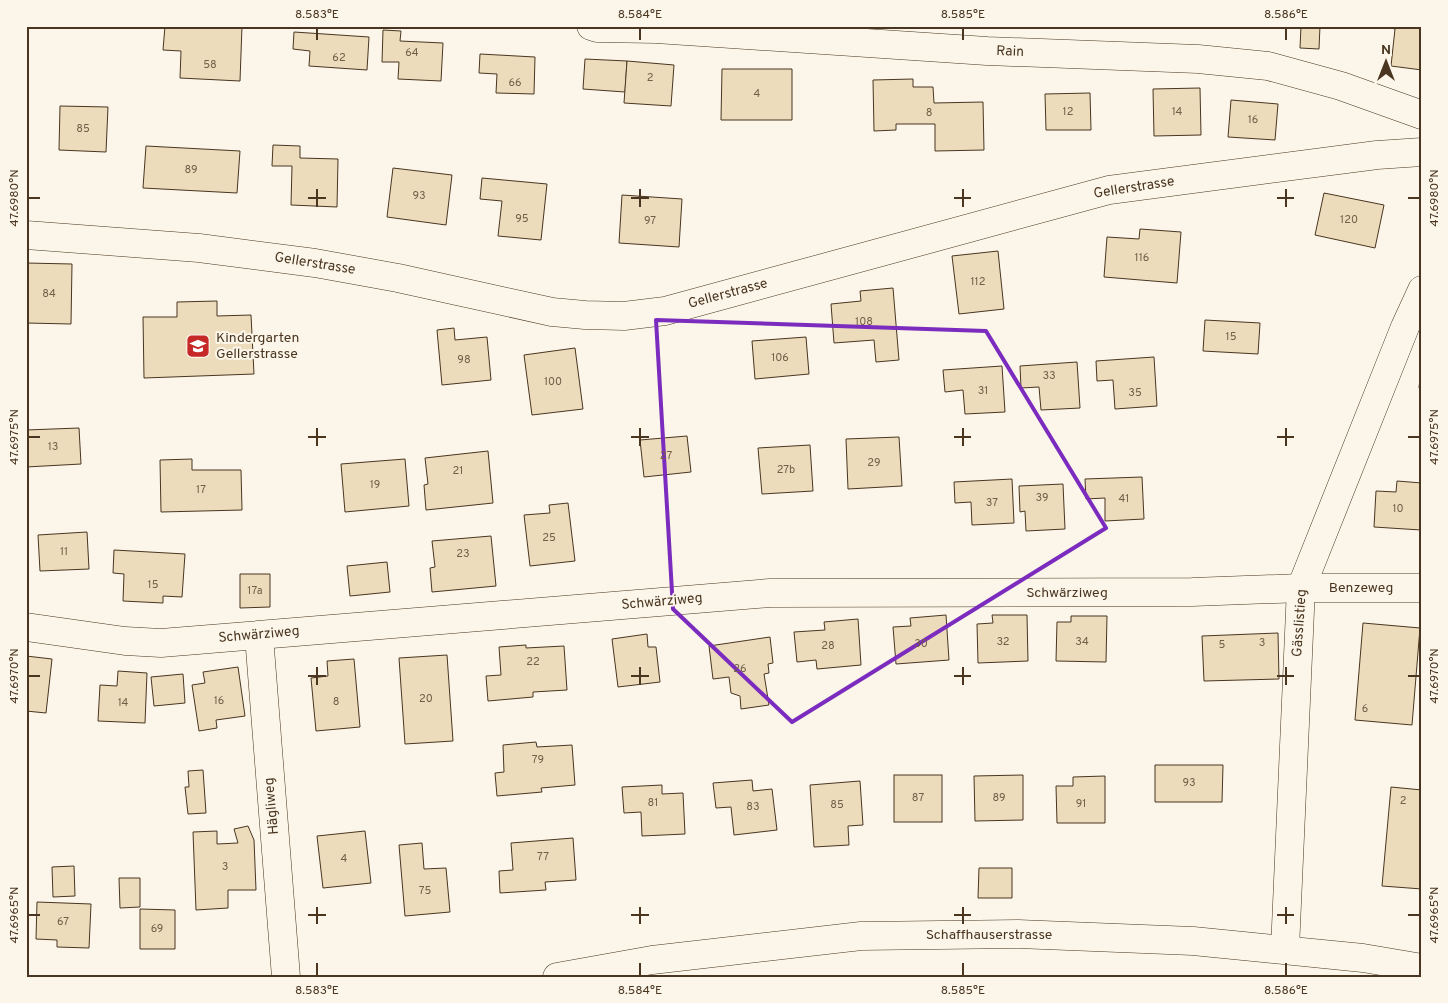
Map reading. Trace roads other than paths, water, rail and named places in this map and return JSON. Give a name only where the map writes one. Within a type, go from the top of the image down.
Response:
[{"type":"street","name":"Rain","points":[[591,26],[597,28],[655,28],[987,51],[1198,59],[1268,66],[1341,86],[1422,115]]},
{"type":"street","name":"Gellerstrasse","points":[[26,235],[199,248],[251,254],[398,278],[552,312],[585,316],[624,316],[665,311],[1109,190],[1377,155],[1422,152]]},
{"type":"street","name":"Gässlistieg","points":[[1285,949],[1301,588],[1413,328],[1422,290]]},
{"type":"street","name":"Benzeweg","points":[[1301,588],[1422,588]]},
{"type":"street","name":"Schwärziweg","points":[[26,627],[144,643],[259,636],[770,593],[1192,592],[1301,588]]},
{"type":"street","name":"Hägliweg","points":[[259,636],[286,977]]},
{"type":"street","name":"Schaffhauserstrasse","points":[[557,977],[652,960],[861,936],[1018,934],[1193,941],[1363,958],[1422,968]]},
{"type":"place","name":"Kindergarten Gellerstrasse","points":[[198,346]]}]
